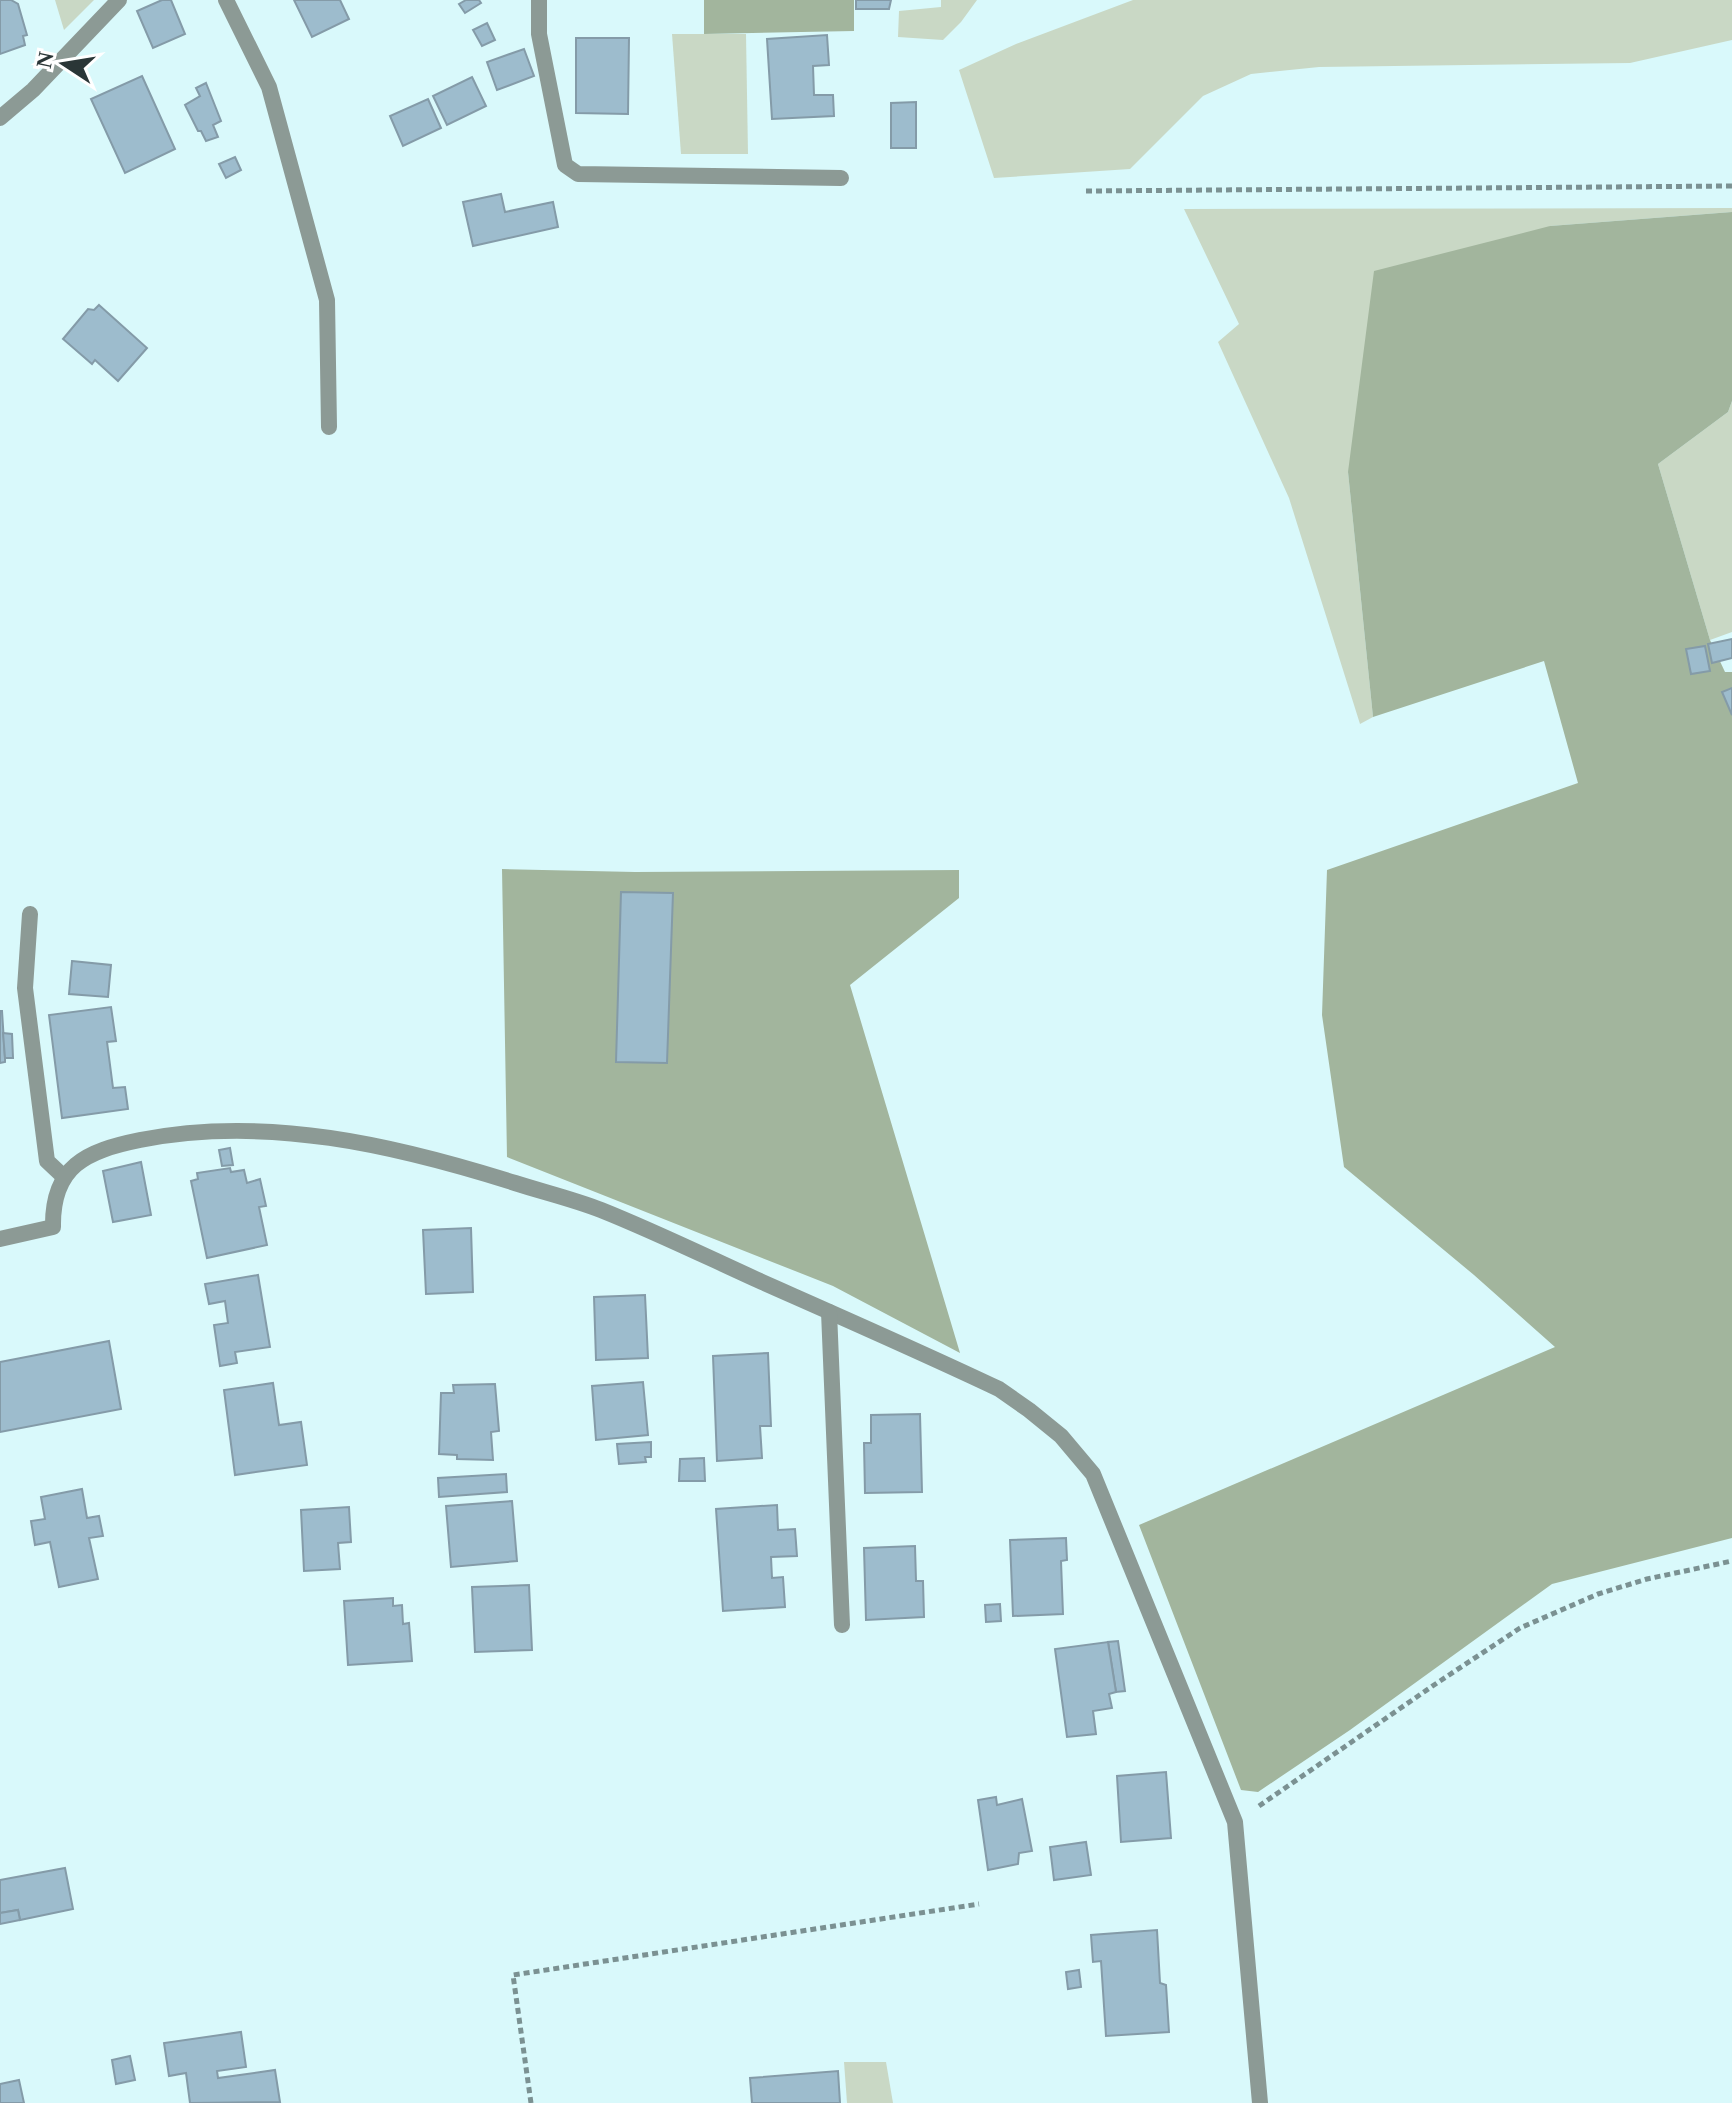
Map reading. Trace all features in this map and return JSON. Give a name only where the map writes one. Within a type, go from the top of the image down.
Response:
[{"type":"street","points":[[226,0],[269,87],[327,300],[329,427]]},
{"type":"street","points":[[539,0],[539,34],[565,165],[578,174],[841,178]]},
{"type":"street","points":[[0,118],[33,90],[117,1]]},
{"type":"street","points":[[30,914],[25,988],[47,1161],[64,1177]]},
{"type":"street","points":[[0,1239],[53,1227],[56,1192],[64,1177],[85,1157],[129,1143],[170,1134],[215,1130],[344,1139],[454,1164],[600,1210],[999,1389],[1061,1436],[1093,1474],[1235,1822],[1260,2103]]},
{"type":"street","points":[[829,1312],[842,1625]]},
{"type":"path","points":[[1086,191],[1732,186]]},
{"type":"path","points":[[1235,1822],[1520,1628],[1598,1594],[1647,1579],[1732,1561]]},
{"type":"path","points":[[531,2103],[513,1975],[979,1904]]},
{"type":"green space","points":[[55,0],[94,0],[64,30]]},
{"type":"green space","points":[[704,0],[854,0],[854,31],[704,34]]},
{"type":"green space","points":[[941,0],[977,0],[943,40],[898,37],[899,11],[941,7]]},
{"type":"green space","points":[[1133,0],[1732,0],[1732,40],[1630,63],[1319,67],[1251,74],[1203,96],[1130,169],[994,178],[959,70],[1016,44]]},
{"type":"green space","points":[[672,34],[746,34],[748,154],[681,154]]},
{"type":"green space","points":[[1732,208],[1732,212],[1550,226],[1348,472],[1373,717],[1360,724],[1289,498],[1218,342],[1239,324],[1184,209]]},
{"type":"green space","points":[[1732,212],[1732,401],[1728,412],[1658,464],[1710,640],[1725,672],[1732,672],[1732,1538],[1552,1584],[1350,1730],[1258,1792],[1241,1790],[1139,1525],[1555,1347],[1344,1167],[1322,1015],[1327,870],[1578,783],[1544,661],[1373,717],[1348,472],[1374,271],[1550,226]]},
{"type":"green space","points":[[1732,401],[1732,632],[1710,640],[1658,464],[1728,412]]},
{"type":"green space","points":[[502,869],[635,872],[959,870],[959,898],[850,985],[960,1353],[833,1286],[507,1157]]},
{"type":"green space","points":[[844,2062],[886,2062],[893,2103],[847,2103]]},
{"type":"building","points":[[0,0],[18,4],[27,35],[23,36],[25,45],[0,54]]},
{"type":"building","points":[[162,0],[171,0],[185,34],[153,48],[137,11]]},
{"type":"building","points":[[294,0],[340,0],[349,19],[312,37]]},
{"type":"building","points":[[466,0],[479,0],[481,3],[465,13],[459,4]]},
{"type":"building","points":[[856,0],[891,0],[889,9],[856,9]]},
{"type":"building","points":[[487,23],[495,40],[482,46],[473,30]]},
{"type":"building","points":[[827,35],[829,65],[813,66],[814,95],[833,95],[834,116],[772,119],[767,39]]},
{"type":"building","points":[[576,38],[629,38],[628,114],[576,113]]},
{"type":"building","points":[[524,49],[534,76],[497,90],[487,62]]},
{"type":"building","points":[[142,76],[175,149],[125,173],[91,99]]},
{"type":"building","points":[[472,77],[486,106],[447,125],[433,96]]},
{"type":"building","points":[[206,83],[221,121],[213,125],[218,137],[206,141],[185,105],[200,96],[196,88]]},
{"type":"building","points":[[428,99],[441,128],[403,146],[390,116]]},
{"type":"building","points":[[916,102],[916,148],[891,148],[891,103]]},
{"type":"building","points":[[235,157],[241,170],[226,178],[219,164]]},
{"type":"building","points":[[501,194],[505,212],[553,202],[558,227],[473,246],[463,202]]},
{"type":"building","points":[[99,305],[147,348],[118,381],[95,360],[92,364],[63,339],[88,309],[94,310]]},
{"type":"building","points":[[1732,639],[1732,658],[1712,663],[1708,644]]},
{"type":"building","points":[[1705,646],[1710,671],[1691,674],[1686,649]]},
{"type":"building","points":[[1732,688],[1732,715],[1722,692]]},
{"type":"building","points":[[621,892],[673,893],[667,1063],[616,1062]]},
{"type":"building","points":[[72,961],[111,965],[108,997],[69,994]]},
{"type":"building","points":[[111,1007],[116,1041],[107,1042],[113,1088],[125,1087],[128,1109],[62,1118],[49,1015]]},
{"type":"building","points":[[0,1011],[5,1062],[0,1063]]},
{"type":"building","points":[[3,1033],[12,1034],[13,1058],[5,1058]]},
{"type":"building","points":[[230,1148],[233,1165],[222,1166],[219,1150]]},
{"type":"building","points":[[141,1162],[151,1215],[113,1222],[103,1171]]},
{"type":"building","points":[[230,1168],[231,1172],[244,1170],[247,1183],[260,1179],[266,1206],[259,1207],[267,1245],[207,1258],[191,1181],[198,1179],[197,1173]]},
{"type":"building","points":[[471,1228],[473,1292],[426,1294],[423,1230]]},
{"type":"building","points":[[258,1275],[270,1347],[235,1352],[237,1363],[220,1366],[214,1325],[228,1323],[225,1301],[209,1304],[205,1284]]},
{"type":"building","points":[[645,1295],[648,1358],[596,1360],[594,1297]]},
{"type":"building","points":[[109,1341],[121,1409],[0,1432],[0,1362]]},
{"type":"building","points":[[768,1353],[771,1426],[760,1426],[762,1458],[717,1461],[713,1356]]},
{"type":"building","points":[[643,1382],[648,1435],[596,1440],[592,1386]]},
{"type":"building","points":[[273,1383],[279,1425],[301,1422],[307,1465],[235,1475],[224,1390]]},
{"type":"building","points":[[495,1384],[499,1431],[491,1432],[493,1460],[457,1459],[457,1455],[439,1454],[441,1393],[454,1393],[453,1385]]},
{"type":"building","points":[[920,1414],[922,1492],[865,1493],[864,1443],[871,1443],[871,1415]]},
{"type":"building","points":[[651,1442],[651,1457],[645,1457],[646,1462],[619,1464],[617,1444]]},
{"type":"building","points":[[704,1458],[705,1481],[679,1481],[680,1459]]},
{"type":"building","points":[[506,1474],[507,1492],[439,1497],[438,1478]]},
{"type":"building","points":[[82,1489],[87,1518],[99,1516],[103,1536],[89,1538],[98,1579],[59,1587],[50,1542],[35,1545],[31,1521],[45,1519],[41,1497]]},
{"type":"building","points":[[512,1501],[517,1561],[451,1567],[446,1506]]},
{"type":"building","points":[[777,1505],[778,1530],[795,1529],[797,1556],[771,1557],[772,1578],[783,1577],[785,1607],[723,1611],[716,1509]]},
{"type":"building","points":[[349,1507],[351,1542],[338,1543],[340,1569],[304,1571],[301,1510]]},
{"type":"building","points":[[1066,1538],[1067,1560],[1061,1561],[1063,1614],[1013,1616],[1010,1540]]},
{"type":"building","points":[[915,1546],[916,1581],[923,1581],[924,1617],[866,1620],[864,1548]]},
{"type":"building","points":[[529,1585],[532,1650],[475,1652],[472,1587]]},
{"type":"building","points":[[393,1598],[393,1606],[402,1605],[403,1624],[409,1623],[412,1661],[348,1665],[344,1601]]},
{"type":"building","points":[[1000,1604],[1001,1621],[986,1622],[985,1605]]},
{"type":"building","points":[[1118,1641],[1125,1691],[1116,1692],[1108,1642]]},
{"type":"building","points":[[1108,1642],[1116,1692],[1109,1694],[1112,1708],[1093,1711],[1096,1734],[1067,1737],[1055,1649]]},
{"type":"building","points":[[1166,1772],[1171,1838],[1121,1842],[1117,1776]]},
{"type":"building","points":[[996,1797],[997,1805],[1022,1799],[1032,1851],[1019,1853],[1018,1864],[988,1870],[978,1800]]},
{"type":"building","points":[[1086,1842],[1091,1875],[1054,1880],[1050,1847]]},
{"type":"building","points":[[65,1868],[73,1909],[20,1920],[18,1910],[0,1913],[0,1880]]},
{"type":"building","points":[[18,1910],[20,1920],[0,1924],[0,1913]]},
{"type":"building","points":[[1157,1930],[1160,1983],[1166,1985],[1169,2032],[1106,2036],[1101,1961],[1093,1962],[1091,1935]]},
{"type":"building","points":[[1079,1970],[1081,1987],[1068,1989],[1066,1972]]},
{"type":"building","points":[[241,2032],[246,2067],[217,2071],[218,2078],[275,2070],[280,2102],[190,2103],[186,2073],[169,2076],[164,2043]]},
{"type":"building","points":[[130,2056],[135,2080],[116,2084],[112,2060]]},
{"type":"building","points":[[838,2071],[840,2103],[752,2103],[750,2078]]},
{"type":"building","points":[[19,2080],[24,2103],[0,2103],[0,2084]]}]
